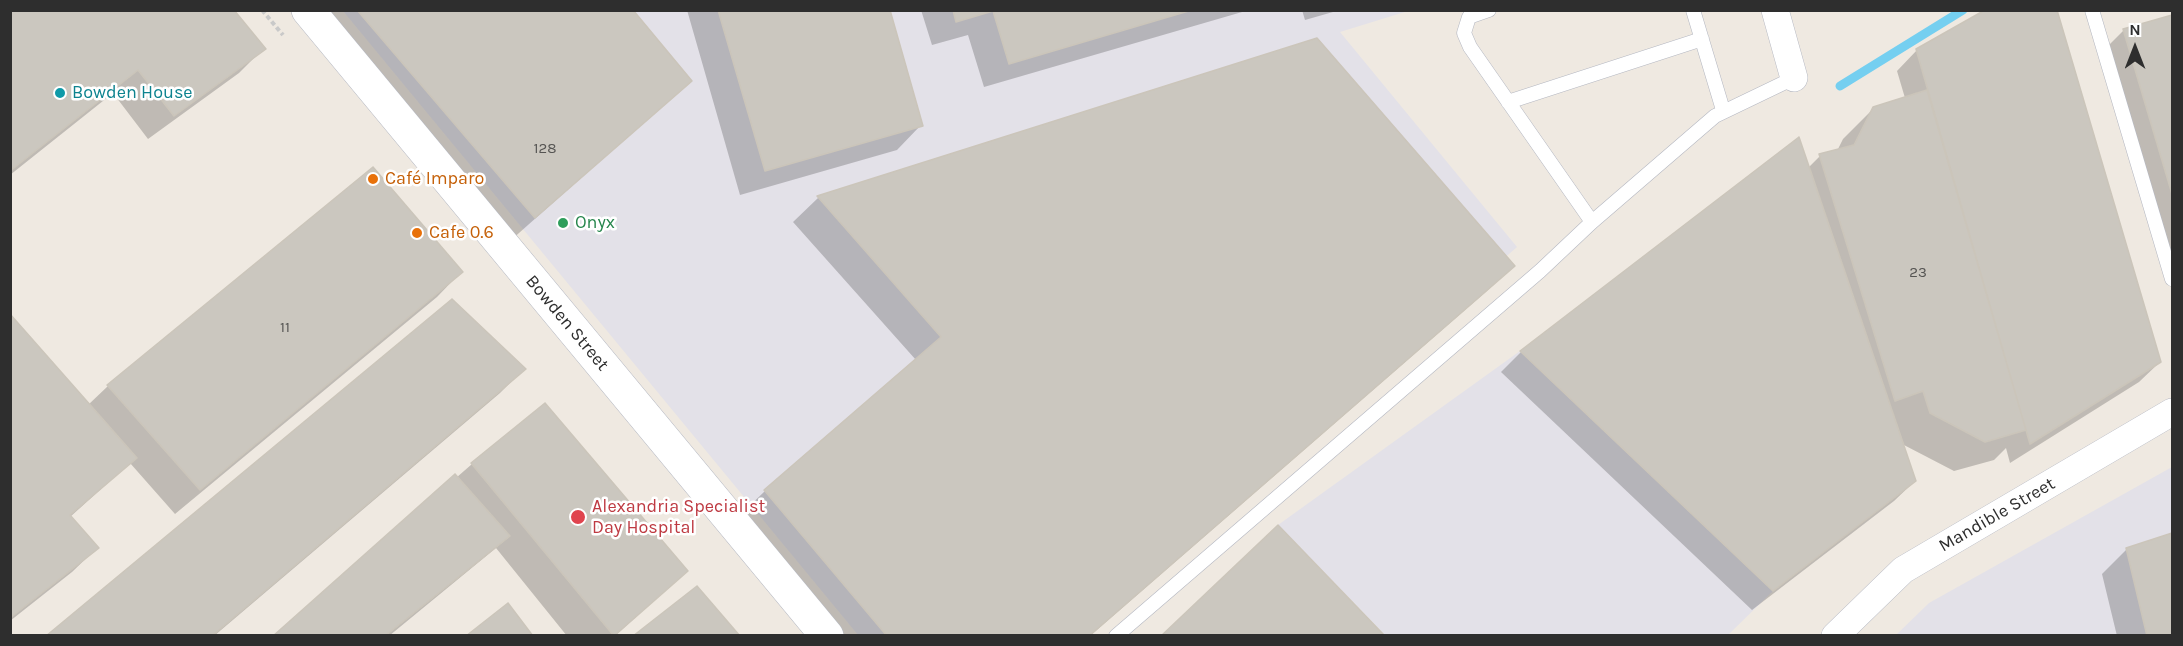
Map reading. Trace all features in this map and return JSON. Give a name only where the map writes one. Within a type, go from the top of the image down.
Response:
[{"type":"street","name":"Bowden Street","points":[[308,10],[827,636]]},
{"type":"street","points":[[1775,10],[1794,78]]},
{"type":"street","name":"Mandible Street","points":[[1835,636],[1903,570],[2172,412]]},
{"type":"lane","points":[[1489,10],[1469,17],[1464,33],[1470,46],[1592,222]]},
{"type":"lane","points":[[1693,10],[1723,110]]},
{"type":"lane","points":[[2092,10],[2172,279]]},
{"type":"lane","points":[[1508,102],[1702,39]]},
{"type":"lane","points":[[1116,636],[1540,271],[1592,222],[1723,110],[1794,78]]},
{"type":"shaded area","points":[[343,11],[1408,11],[1340,32],[1517,247],[1073,635],[858,635]]},
{"type":"shaded area","points":[[1520,351],[1773,591],[1728,635],[1385,635],[1278,525]]},
{"type":"shaded area","points":[[2172,467],[2172,635],[1895,636],[1929,603]]},
{"type":"building","name":"Bowden House","points":[[10,10],[234,10],[266,49],[174,116],[138,70],[10,171]]},
{"type":"building","points":[[357,10],[633,10],[692,81],[535,218]]},
{"type":"building","points":[[718,10],[890,10],[923,126],[765,171]]},
{"type":"building","points":[[953,10],[1192,10],[1009,64],[993,11],[956,22]]},
{"type":"building","points":[[1985,10],[2057,10],[2161,362],[2030,444],[1916,49]]},
{"type":"building","points":[[2172,15],[2172,194],[2123,29]]},
{"type":"building","points":[[1317,38],[1515,266],[1089,636],[887,636],[764,490],[941,337],[817,196]]},
{"type":"building","points":[[1927,90],[2026,430],[1985,442],[1930,413],[1923,391],[1895,401],[1819,154],[1854,145],[1873,107]]},
{"type":"building","points":[[1799,137],[1916,481],[1773,591],[1520,351]]},
{"type":"building","points":[[373,167],[463,272],[200,490],[107,385]]},
{"type":"building","points":[[452,299],[526,369],[212,636],[46,636]]},
{"type":"building","points":[[10,314],[137,458],[70,515],[99,548],[10,618]]},
{"type":"building","name":"Alexandria Specialist Day Hospital","points":[[545,403],[688,571],[614,636],[471,463]]},
{"type":"building","points":[[455,474],[510,536],[385,636],[273,636]]},
{"type":"building","points":[[1278,525],[1385,636],[1161,636]]},
{"type":"building","points":[[2172,533],[2172,636],[2147,636],[2126,548]]},
{"type":"building","points":[[697,586],[740,636],[633,636]]},
{"type":"building","points":[[508,603],[533,636],[466,636]]},
{"type":"waterway","points":[[1840,86],[1963,10]]},
{"type":"place","name":"Bowden House","points":[[60,93]]},
{"type":"place","name":"Café Imparo","points":[[373,179]]},
{"type":"place","name":"Onyx","points":[[563,223]]},
{"type":"place","name":"Cafe 0.6","points":[[417,233]]},
{"type":"place","name":"Alexandria Specialist Day Hospital","points":[[578,517]]}]
